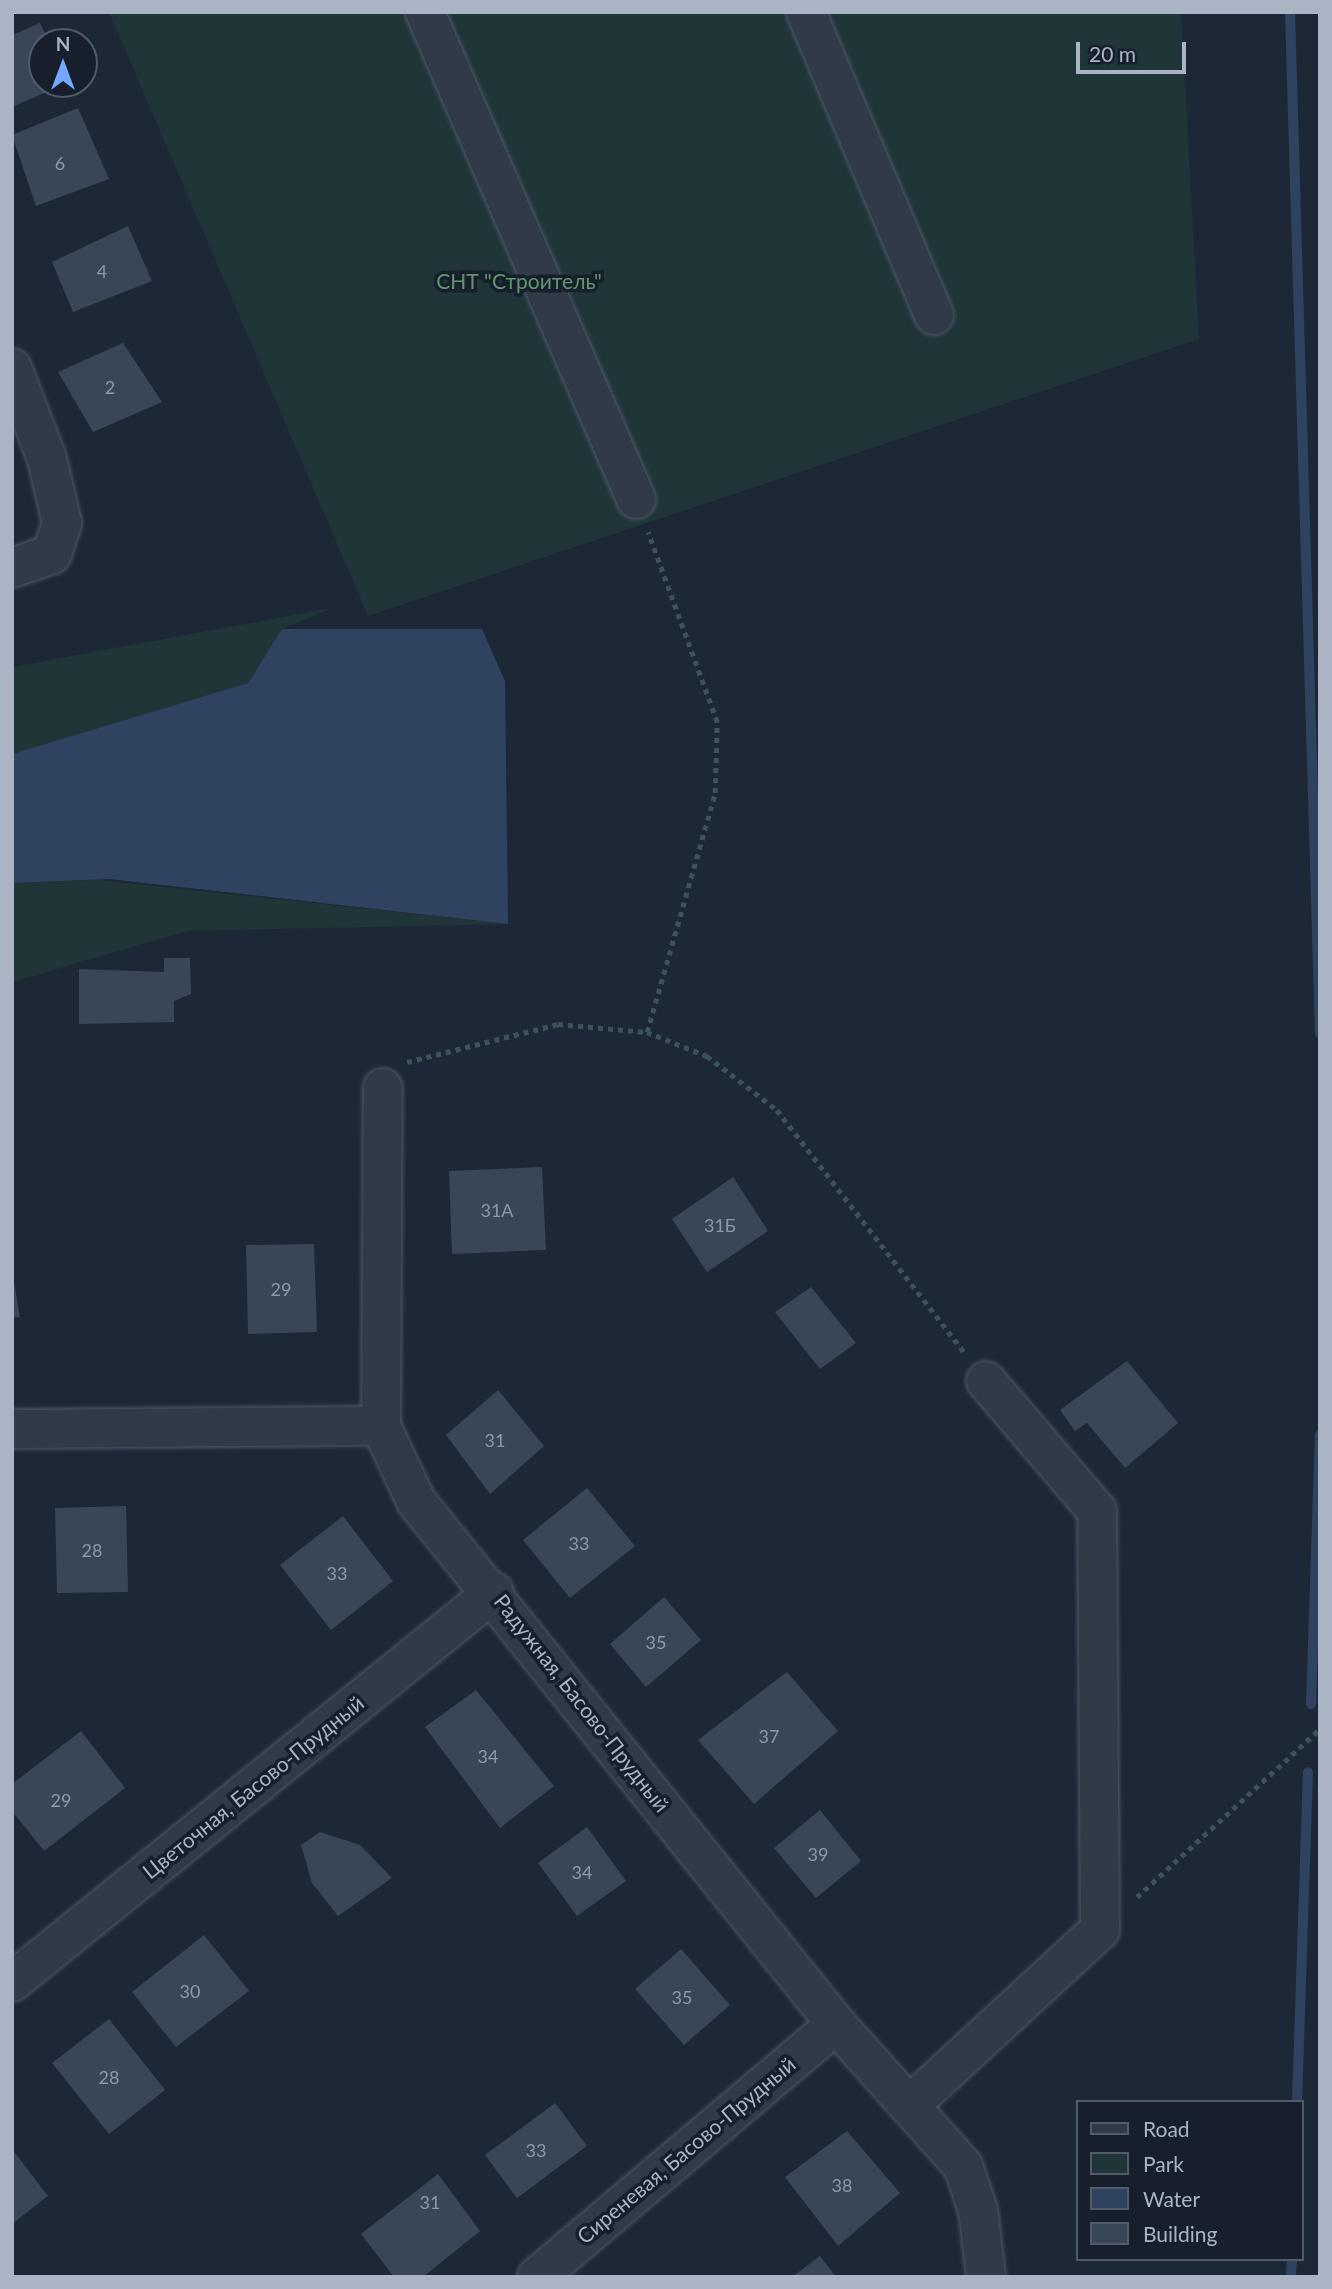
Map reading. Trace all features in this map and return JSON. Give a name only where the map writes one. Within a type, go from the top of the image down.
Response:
[{"type":"street","points":[[425,12],[636,499]]},
{"type":"street","points":[[806,12],[934,316]]},
{"type":"street","points":[[12,368],[59,496],[61,541],[52,554],[12,568]]},
{"type":"street","points":[[12,1429],[381,1426],[383,1088]]},
{"type":"street","points":[[909,2106],[1100,1930],[1097,1511],[986,1381]]},
{"type":"street","name":"Радужная, Басово-Прудный","points":[[381,1426],[416,1501],[494,1592],[836,2024],[963,2166],[978,2210],[986,2277]]},
{"type":"street","name":"Цветочная, Басово-Прудный","points":[[12,1982],[494,1592]]},
{"type":"street","name":"Сиреневая, Басово-Прудный","points":[[537,2277],[836,2024]]},
{"type":"path","points":[[636,499],[717,722],[715,793],[647,1032]]},
{"type":"path","points":[[383,1088],[404,1062],[558,1024],[647,1032],[708,1056],[776,1110],[986,1381]]},
{"type":"path","points":[[1100,1930],[1320,1729]]},
{"type":"green space","name":"СНТ \"Строитель\"","points":[[109,12],[1181,12],[1199,339],[368,616]]},
{"type":"green space","points":[[332,608],[282,629],[248,683],[12,754],[12,667]]},
{"type":"green space","points":[[98,880],[508,924],[188,931],[12,982],[12,883]]},
{"type":"water","points":[[282,629],[482,629],[505,681],[508,924],[109,879],[12,883],[12,754],[248,683]]},
{"type":"building","points":[[40,23],[42,28],[28,28]]},
{"type":"building","points":[[28,28],[28,98],[33,98],[12,107],[12,35]]},
{"type":"building","points":[[78,108],[109,179],[36,206],[12,135]]},
{"type":"building","points":[[128,226],[152,281],[73,312],[52,262]]},
{"type":"building","points":[[123,343],[162,402],[93,432],[58,372]]},
{"type":"building","points":[[164,958],[190,958],[191,994],[174,1001],[174,1022],[79,1024],[79,969],[164,972]]},
{"type":"building","points":[[542,1167],[546,1250],[452,1254],[449,1171]]},
{"type":"building","points":[[733,1177],[768,1231],[707,1272],[672,1219]]},
{"type":"building","points":[[314,1244],[317,1332],[248,1334],[246,1245]]},
{"type":"building","points":[[12,1271],[20,1317],[12,1318]]},
{"type":"building","points":[[811,1287],[856,1343],[820,1369],[775,1312]]},
{"type":"building","points":[[1127,1361],[1178,1423],[1125,1468],[1087,1423],[1075,1431],[1060,1410]]},
{"type":"building","points":[[498,1390],[544,1446],[490,1494],[446,1435]]},
{"type":"building","points":[[587,1488],[635,1546],[570,1598],[523,1540]]},
{"type":"building","points":[[126,1506],[128,1592],[57,1593],[55,1508]]},
{"type":"building","points":[[343,1516],[393,1581],[331,1630],[280,1565]]},
{"type":"building","points":[[664,1597],[701,1640],[646,1687],[610,1644]]},
{"type":"building","points":[[787,1672],[838,1731],[754,1804],[698,1740]]},
{"type":"building","points":[[476,1690],[554,1786],[500,1828],[425,1727]]},
{"type":"building","points":[[81,1731],[125,1788],[44,1851],[12,1811],[12,1784]]},
{"type":"building","points":[[820,1810],[861,1861],[816,1898],[774,1848]]},
{"type":"building","points":[[587,1827],[626,1881],[577,1916],[538,1863]]},
{"type":"building","points":[[320,1832],[360,1845],[392,1878],[338,1916],[312,1883],[301,1845]]},
{"type":"building","points":[[204,1935],[249,1991],[176,2047],[132,1992]]},
{"type":"building","points":[[681,1949],[730,2005],[684,2045],[635,1989]]},
{"type":"building","points":[[109,2019],[165,2090],[109,2134],[52,2063]]},
{"type":"building","points":[[555,2103],[587,2146],[517,2198],[485,2155]]},
{"type":"building","points":[[847,2131],[900,2193],[838,2246],[785,2177]]},
{"type":"building","points":[[12,2149],[48,2196],[12,2224]]},
{"type":"building","points":[[438,2174],[480,2231],[423,2277],[394,2277],[361,2234]]},
{"type":"building","points":[[820,2256],[836,2277],[792,2277]]},
{"type":"waterway","points":[[1290,12],[1320,1034]]},
{"type":"waterway","points":[[1311,1704],[1320,1435]]},
{"type":"waterway","points":[[1297,2100],[1308,1772]]},
{"type":"waterway","points":[[1291,2277],[1292,2261]]}]
